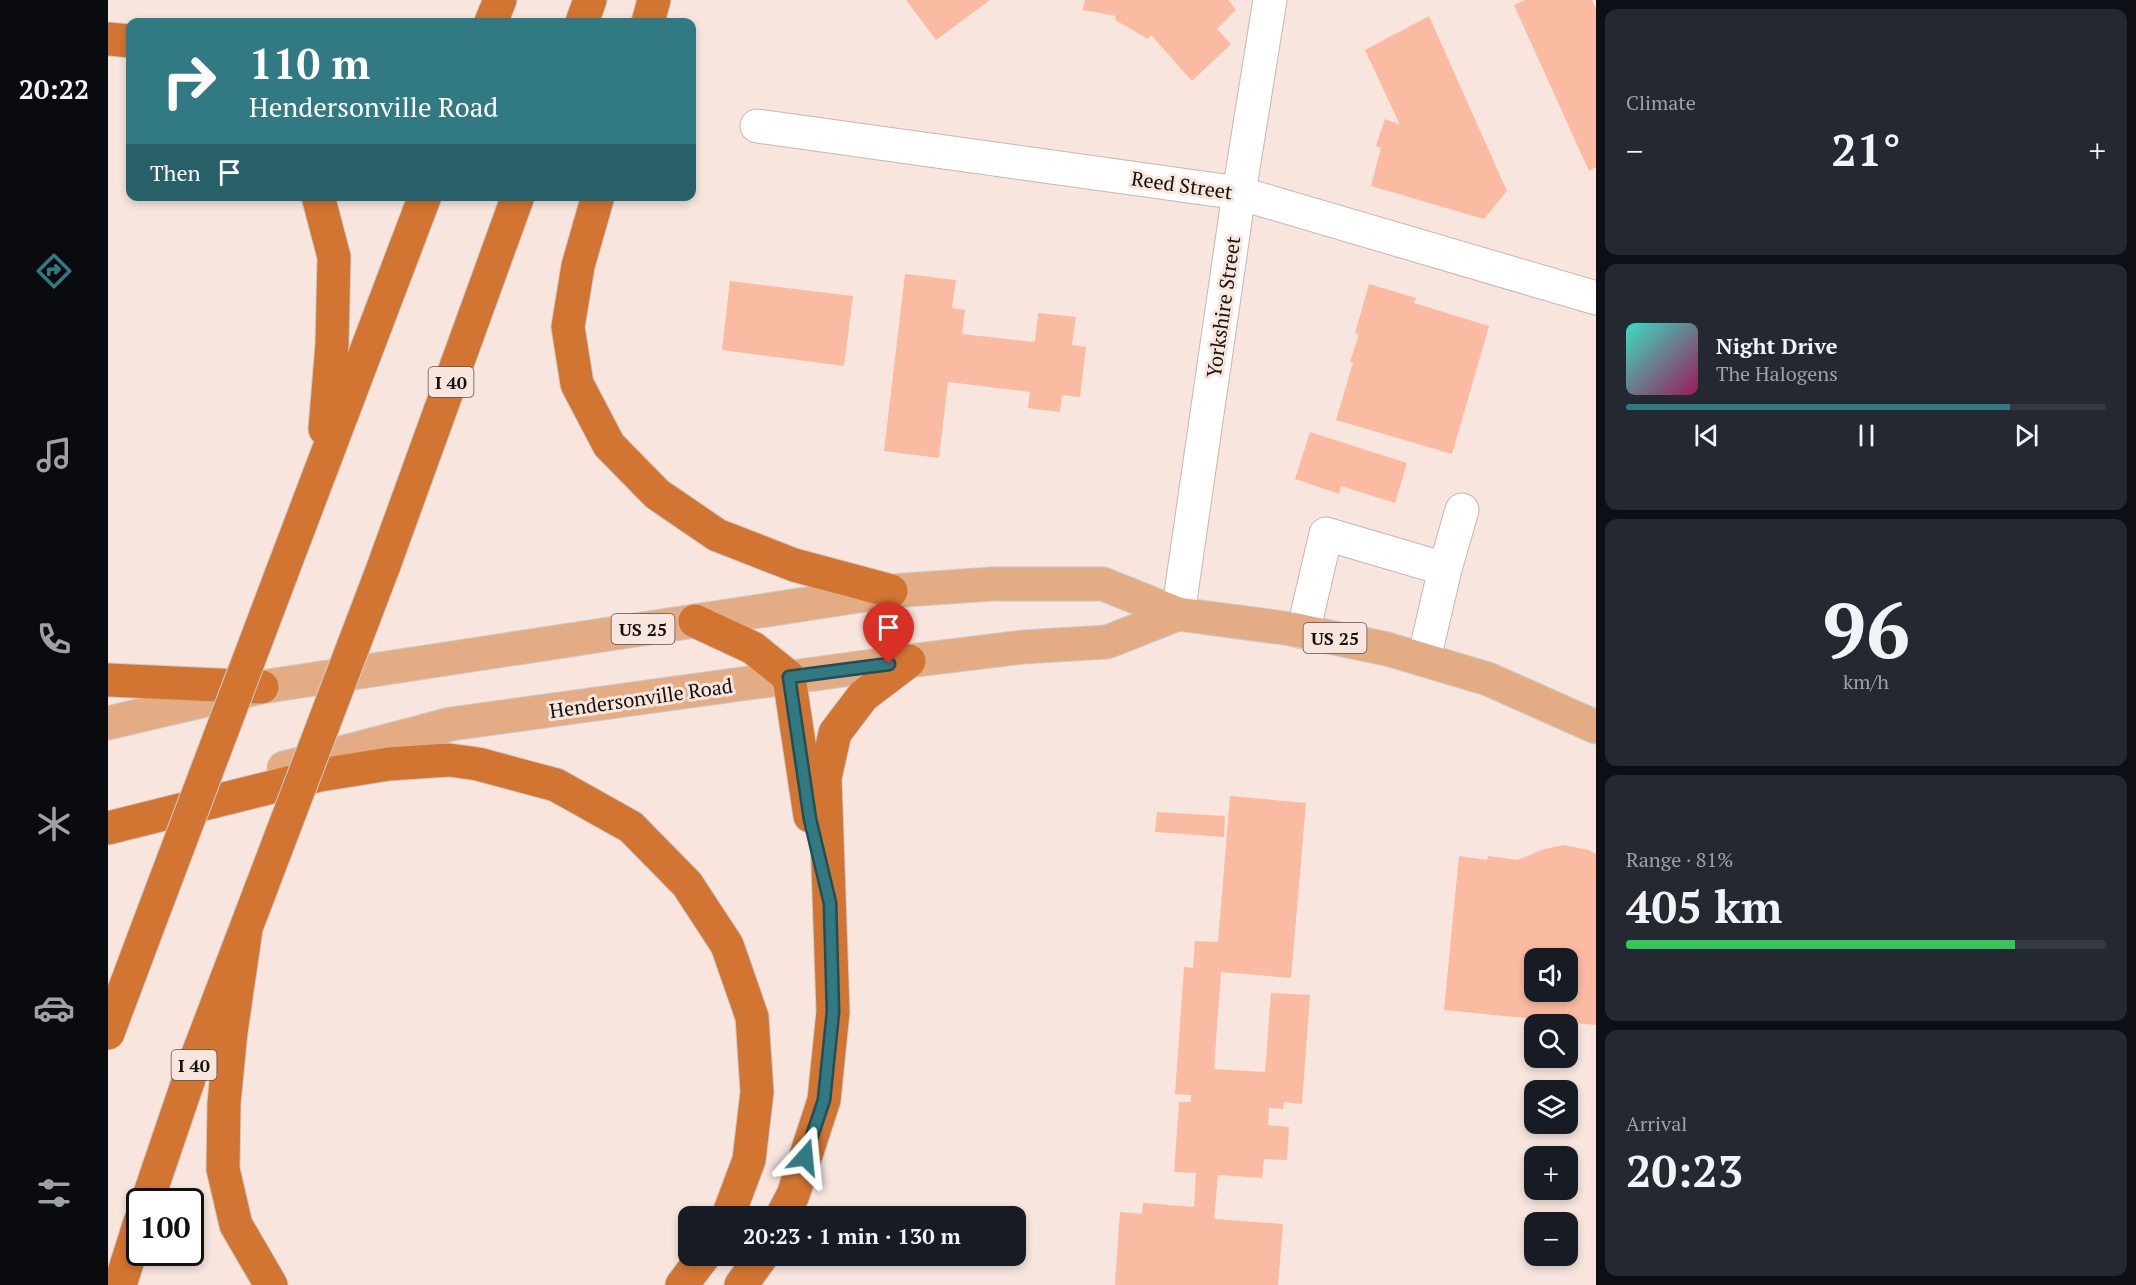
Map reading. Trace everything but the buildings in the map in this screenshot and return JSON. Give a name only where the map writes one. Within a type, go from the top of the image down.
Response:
[{"type":"highway","points":[[493,18],[500,0]]},
{"type":"highway","points":[[583,18],[590,0]]},
{"type":"highway","points":[[649,18],[654,0]]},
{"type":"highway","points":[[108,39],[126,41]]},
{"type":"highway","points":[[321,201],[334,257],[332,344],[321,469]]},
{"type":"highway","points":[[108,1033],[423,201]]},
{"type":"highway","name":"I 40","points":[[152,1188],[193,1067],[383,568],[516,201]]},
{"type":"highway","points":[[597,201],[578,266],[568,327],[577,384],[609,445],[657,494],[717,535],[794,565],[891,591]]},
{"type":"highway","points":[[695,621],[753,648],[789,677],[810,819],[830,903]]},
{"type":"highway","points":[[787,1206],[793,1195],[824,1100],[833,1012],[825,778],[835,733],[863,696],[909,661]]},
{"type":"highway","points":[[108,680],[262,687]]},
{"type":"highway","points":[[108,828],[320,775],[389,764],[449,760],[478,764],[556,785],[631,827],[687,884],[727,945],[752,1017],[758,1092],[749,1160],[732,1206]]},
{"type":"highway","points":[[246,929],[231,1032],[224,1104],[223,1169],[236,1225],[271,1285]]},
{"type":"highway","points":[[120,1285],[126,1266]]},
{"type":"highway","points":[[682,1285],[696,1266]]},
{"type":"highway","points":[[741,1285],[755,1266]]},
{"type":"main road","name":"Hendersonville Road","points":[[108,723],[262,687],[891,591],[992,584],[1103,584],[1178,614],[1303,632],[1387,649],[1488,679],[1596,727]]},
{"type":"main road","name":"Hendersonville Road","points":[[108,815],[451,724],[909,661],[1023,647],[1107,642],[1178,614]]},
{"type":"street","name":"Yorkshire Street","points":[[1178,614],[1239,193],[1270,0]]},
{"type":"street","name":"Reed Street","points":[[757,126],[1239,193],[1596,298]]},
{"type":"street","points":[[1424,660],[1445,569],[1462,510]]},
{"type":"street","points":[[1303,632],[1326,534],[1445,569]]},
{"type":"route","points":[[805,1157],[824,1100],[833,1012],[830,903],[810,819],[789,677],[889,664]]}]
